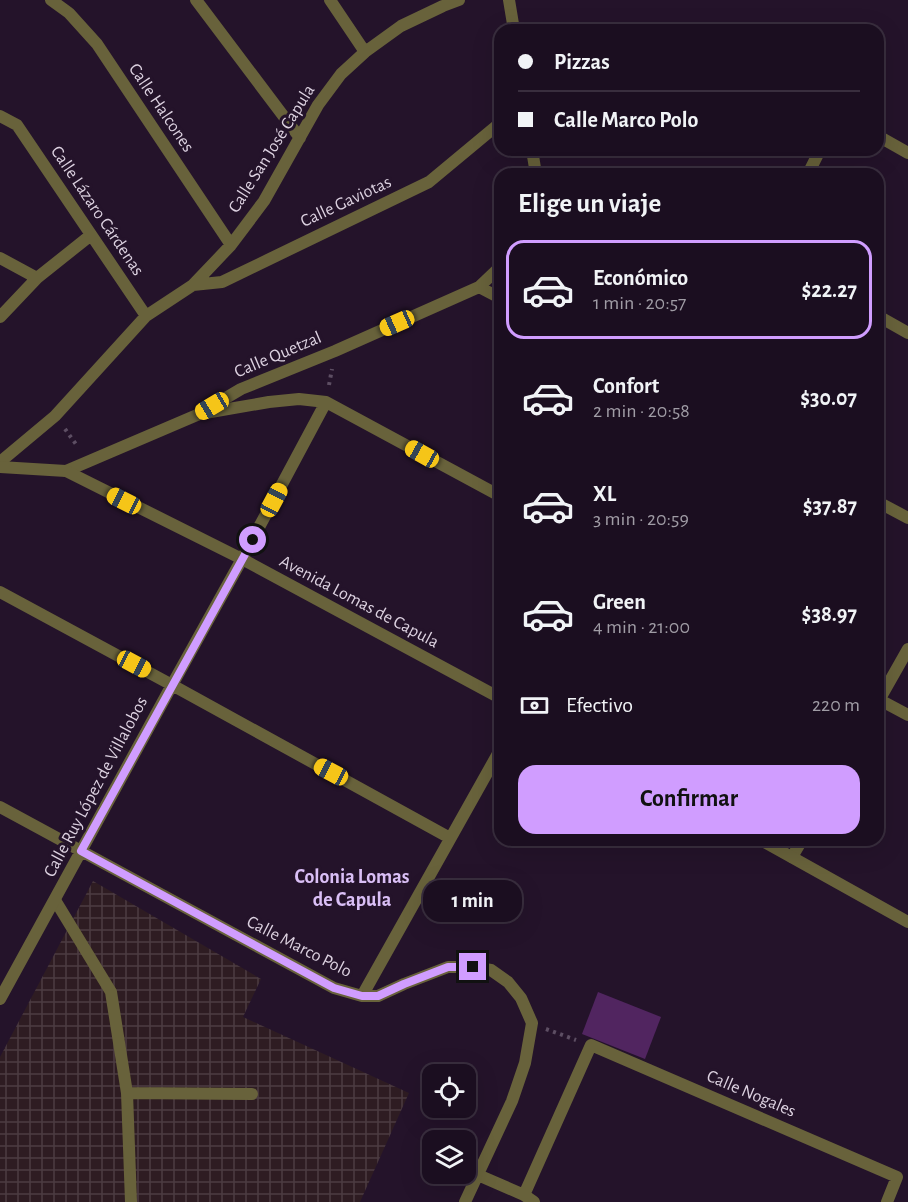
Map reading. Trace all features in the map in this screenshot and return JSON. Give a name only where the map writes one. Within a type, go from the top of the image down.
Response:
[{"type":"street","name":"Calle Halcones","points":[[51,0],[69,13],[97,44],[231,245]]},
{"type":"street","points":[[196,0],[300,138]]},
{"type":"street","points":[[330,0],[365,52]]},
{"type":"street","name":"Calle San José Capula","points":[[0,462],[55,416],[146,316],[193,285],[231,245],[264,201],[318,105],[341,74],[365,52],[401,26],[442,3],[459,0]]},
{"type":"street","points":[[509,0],[513,24]]},
{"type":"street","name":"Calle Lázaro Cárdenas","points":[[0,117],[17,125],[146,316]]},
{"type":"street","name":"Calle Gaviotas","points":[[193,285],[222,282],[429,182],[494,128]]},
{"type":"street","points":[[884,139],[908,153]]},
{"type":"street","points":[[0,317],[37,278],[91,235]]},
{"type":"street","points":[[0,258],[37,278]]},
{"type":"street","name":"Calle Quetzal","points":[[66,471],[197,415],[241,389],[335,351],[479,287],[494,273]]},
{"type":"street","points":[[479,287],[494,295]]},
{"type":"street","points":[[884,319],[908,333]]},
{"type":"street","points":[[197,415],[268,402],[300,399],[326,402],[494,493]]},
{"type":"street","name":"Calle Ruy López de Villalobos","points":[[0,999],[326,402]]},
{"type":"street","name":"Avenida Lomas de Capula","points":[[0,467],[66,471],[242,559],[494,695]]},
{"type":"street","points":[[884,505],[908,518]]},
{"type":"street","points":[[0,592],[450,838]]},
{"type":"street","points":[[884,690],[908,649]]},
{"type":"street","points":[[884,703],[908,715]]},
{"type":"street","points":[[362,996],[494,761]]},
{"type":"street","name":"Calle Marco Polo","points":[[0,807],[334,988],[362,996],[378,996],[448,967],[491,970],[508,982],[521,998],[532,1023]]},
{"type":"street","points":[[772,846],[908,922]]},
{"type":"street","points":[[792,857],[798,846]]},
{"type":"street","points":[[55,900],[111,992],[127,1093],[131,1202]]},
{"type":"street","points":[[465,1202],[512,1101],[525,1063],[532,1023]]},
{"type":"street","points":[[478,1175],[529,1199],[591,1045]]},
{"type":"street","name":"Calle Nogales","points":[[591,1045],[897,1176],[886,1202]]},
{"type":"street","points":[[127,1093],[252,1094]]},
{"type":"path","points":[[326,402],[335,351]]},
{"type":"path","points":[[55,416],[90,462]]},
{"type":"path","points":[[532,1023],[591,1045]]},
{"type":"shaded area","points":[[93,881],[261,979],[243,1017],[409,1093],[360,1202],[0,1202],[0,1057]]},
{"type":"shaded area","points":[[598,992],[661,1017],[645,1059],[582,1034]]},
{"type":"district","name":"Colonia Lomas de Capula","points":[[352,888]]},
{"type":"route","points":[[253,540],[81,851],[334,988],[362,996],[378,996],[448,967],[473,967]]}]
